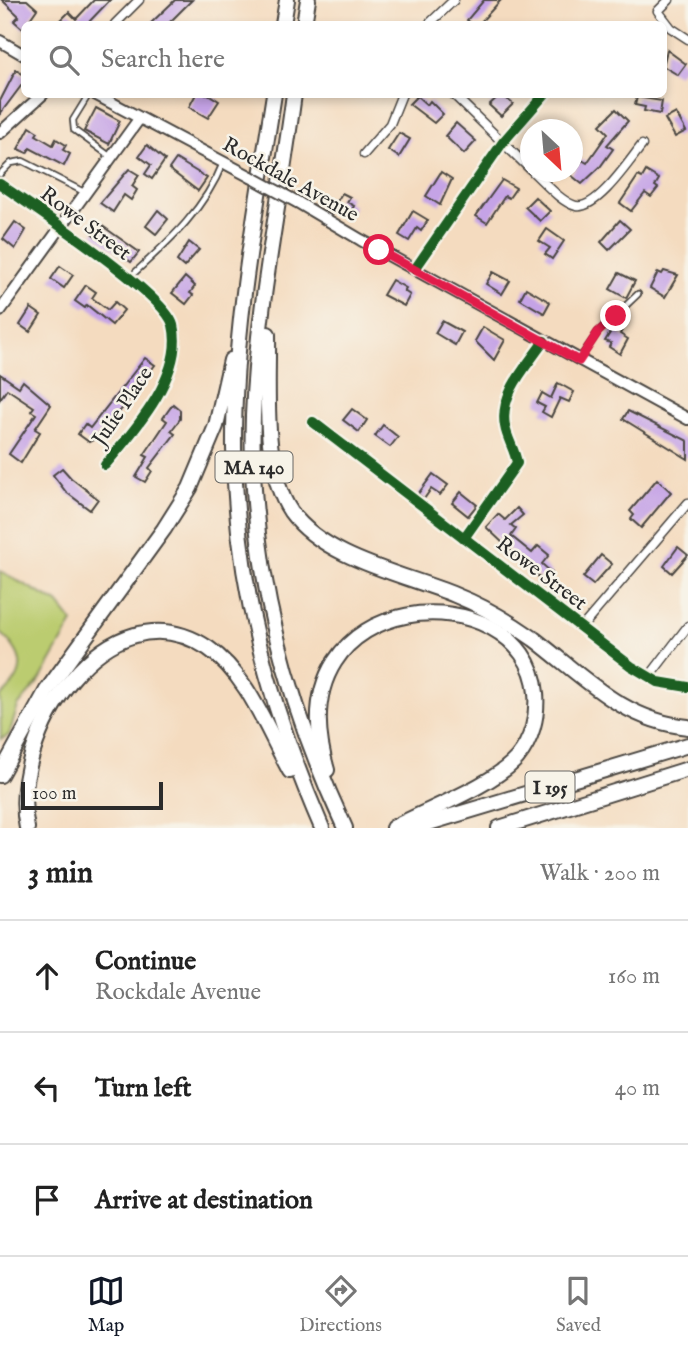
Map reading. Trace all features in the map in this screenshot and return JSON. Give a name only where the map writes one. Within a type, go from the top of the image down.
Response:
[{"type":"highway","points":[[284,21],[287,0]]},
{"type":"highway","points":[[304,21],[308,0]]},
{"type":"highway","name":"MA 140","points":[[273,98],[243,307],[234,446],[243,573],[267,681],[322,828]]},
{"type":"highway","name":"MA 140","points":[[294,98],[267,280],[253,417],[254,480],[262,564],[272,619],[313,757],[346,828]]},
{"type":"highway","points":[[267,280],[272,451],[285,502],[303,525],[347,554],[455,595],[503,619],[602,694],[638,716],[688,727]]},
{"type":"highway","points":[[0,775],[47,690],[164,529],[190,488],[216,426],[243,307]]},
{"type":"highway","points":[[346,828],[319,741],[317,721],[323,685],[337,656],[358,635],[399,617],[434,614],[481,624],[518,649],[532,673],[537,702],[531,736],[515,760],[496,776],[393,828]]},
{"type":"highway","points":[[27,828],[25,795],[28,772],[39,734],[52,707],[68,683],[97,656],[126,638],[151,632],[177,634],[197,642],[232,670],[313,807]]},
{"type":"highway","name":"I 195","points":[[412,828],[688,745]]},
{"type":"highway","name":"I 195","points":[[499,828],[688,769]]},
{"type":"main road","points":[[0,41],[21,53]]},
{"type":"main road","points":[[0,133],[39,98]]},
{"type":"main road","name":"Rockdale Avenue","points":[[102,98],[297,202],[579,361],[688,419]]},
{"type":"main road","points":[[0,311],[139,119]]},
{"type":"street","points":[[118,21],[139,0]]},
{"type":"street","points":[[432,21],[454,0]]},
{"type":"street","points":[[666,21],[658,11],[669,0]]},
{"type":"street","points":[[667,23],[688,39]]},
{"type":"street","points":[[364,154],[390,124],[400,98]]},
{"type":"street","points":[[457,98],[520,158]]},
{"type":"street","points":[[415,269],[503,142],[542,98]]},
{"type":"street","points":[[546,182],[571,204],[583,206],[598,198],[642,145]]},
{"type":"street","name":"Rowe Street","points":[[0,184],[128,278],[158,303],[173,327]]},
{"type":"street","name":"Julie Place","points":[[105,465],[167,378],[174,348],[173,327]]},
{"type":"street","points":[[464,538],[517,463],[505,430],[503,413],[513,386],[544,341]]},
{"type":"street","name":"Rowe Street","points":[[313,422],[649,677]]},
{"type":"street","points":[[582,627],[688,503]]},
{"type":"street","points":[[688,626],[649,677],[674,686],[688,687]]},
{"type":"lane","points":[[87,98],[73,120],[74,130],[112,158]]},
{"type":"lane","points":[[0,174],[11,163],[23,161],[86,193]]},
{"type":"lane","points":[[128,278],[186,225],[215,184],[223,163]]},
{"type":"lane","points":[[579,361],[598,332],[638,294]]},
{"type":"green space","points":[[0,571],[58,603],[73,622],[40,680],[18,706],[9,735],[1,739],[0,697],[15,680],[20,664],[15,649],[0,632]]},
{"type":"building","points":[[2,0],[27,0],[37,9],[29,21],[21,21],[21,27],[14,21],[19,16]]},
{"type":"building","points":[[94,0],[110,0],[90,21],[60,21],[69,12],[76,19]]},
{"type":"building","points":[[175,0],[192,0],[171,21],[153,21]]},
{"type":"building","points":[[484,0],[501,0],[482,21],[467,20]]},
{"type":"building","points":[[667,50],[686,64],[678,75],[667,68]]},
{"type":"building","points":[[16,70],[21,73],[21,86],[0,114],[0,101]]},
{"type":"building","points":[[194,98],[214,98],[219,101],[208,118],[189,107]]},
{"type":"building","points":[[415,98],[419,98],[427,105],[430,101],[443,114],[434,123],[409,104]]},
{"type":"building","points":[[497,98],[506,98],[513,104],[501,116],[489,105]]},
{"type":"building","points":[[637,98],[662,101],[660,114],[644,111],[645,107],[635,105]]},
{"type":"building","points":[[96,108],[120,121],[109,144],[84,131]]},
{"type":"building","points":[[616,109],[628,121],[607,145],[613,149],[600,167],[582,184],[580,182],[583,182],[583,161],[587,163],[608,133],[600,125]]},
{"type":"building","points":[[676,113],[686,131],[675,137],[665,119]]},
{"type":"building","points":[[456,123],[476,141],[464,154],[445,136]]},
{"type":"building","points":[[30,127],[38,132],[36,135],[53,145],[56,139],[66,145],[63,150],[70,154],[64,166],[30,148],[27,153],[18,149]]},
{"type":"building","points":[[399,133],[410,139],[399,157],[388,150]]},
{"type":"building","points":[[147,145],[165,160],[152,179],[145,174],[151,165],[139,156]]},
{"type":"building","points":[[176,159],[207,178],[198,191],[169,169]]},
{"type":"building","points":[[129,169],[139,175],[132,186],[137,190],[131,200],[124,195],[113,212],[100,203]]},
{"type":"building","points":[[646,171],[659,179],[655,186],[658,188],[651,197],[645,193],[631,211],[620,203],[638,176],[642,178]]},
{"type":"building","points":[[441,172],[452,179],[440,205],[426,196]]},
{"type":"building","points":[[502,180],[516,188],[509,198],[505,196],[487,223],[476,216]]},
{"type":"building","points":[[342,193],[350,197],[347,202],[354,206],[349,216],[333,208]]},
{"type":"building","points":[[535,197],[550,211],[540,221],[525,207]]},
{"type":"building","points":[[158,210],[168,219],[156,234],[146,226]]},
{"type":"building","points":[[413,211],[428,220],[421,231],[417,228],[409,241],[399,235]]},
{"type":"building","points":[[620,220],[630,229],[609,250],[601,242]]},
{"type":"building","points":[[15,222],[26,230],[15,249],[3,239]]},
{"type":"building","points":[[101,225],[139,252],[131,262],[93,234]]},
{"type":"building","points":[[547,229],[564,241],[552,259],[545,254],[550,248],[539,241]]},
{"type":"building","points":[[189,242],[199,250],[184,267],[177,261]]},
{"type":"building","points":[[60,266],[73,275],[64,288],[51,279]]},
{"type":"building","points":[[664,271],[678,275],[665,297],[650,288],[658,272],[662,274]]},
{"type":"building","points":[[493,272],[510,281],[502,294],[486,284]]},
{"type":"building","points":[[619,273],[635,281],[626,298],[610,289]]},
{"type":"building","points":[[185,277],[195,286],[190,293],[193,295],[186,304],[172,293]]},
{"type":"building","points":[[392,280],[406,288],[404,291],[410,295],[404,306],[383,295]]},
{"type":"building","points":[[86,285],[96,292],[92,298],[108,310],[115,302],[124,310],[112,325],[87,305],[85,308],[75,301]]},
{"type":"building","points":[[526,288],[550,302],[544,313],[520,299]]},
{"type":"building","points":[[31,308],[41,315],[30,332],[20,325]]},
{"type":"building","points":[[618,320],[625,324],[620,334],[628,339],[620,354],[609,347],[611,343],[605,341]]},
{"type":"building","points":[[442,321],[462,332],[455,345],[435,333]]},
{"type":"building","points":[[483,327],[505,340],[494,360],[475,341]]},
{"type":"building","points":[[145,358],[155,365],[120,411],[93,440],[89,442],[78,434],[85,424],[90,428]]},
{"type":"building","points":[[0,374],[19,387],[23,381],[51,405],[35,429],[40,432],[21,463],[9,454],[36,414],[31,411],[34,407],[7,389],[0,399]]},
{"type":"building","points":[[558,383],[574,392],[569,402],[560,398],[551,417],[542,412],[545,407],[537,403],[542,393],[551,398]]},
{"type":"building","points":[[173,404],[180,410],[180,419],[171,431],[175,434],[149,468],[152,471],[145,482],[136,477],[148,457],[144,455],[167,421],[163,418]]},
{"type":"building","points":[[352,409],[367,420],[359,432],[343,420]]},
{"type":"building","points":[[628,411],[688,441],[688,459],[623,419]]},
{"type":"building","points":[[383,425],[398,437],[390,447],[375,436]]},
{"type":"building","points":[[62,468],[98,499],[90,510],[66,492],[53,475]]},
{"type":"building","points":[[433,474],[448,485],[440,495],[431,489],[424,499],[418,494]]},
{"type":"building","points":[[657,479],[671,492],[641,528],[631,519],[634,515],[630,511]]},
{"type":"building","points":[[461,492],[477,505],[468,516],[452,503]]},
{"type":"building","points":[[517,508],[523,515],[511,525],[516,529],[511,536],[532,553],[538,546],[549,555],[542,564],[552,573],[544,582],[486,527],[498,514],[505,520]]},
{"type":"building","points":[[678,547],[688,555],[672,573],[664,566]]},
{"type":"building","points":[[601,555],[612,564],[593,585],[583,577]]},
{"type":"cycle path","points":[[415,269],[503,142],[542,98]]},
{"type":"cycle path","points":[[0,184],[123,273],[165,311],[173,325],[175,344],[165,382],[143,418],[105,465]]},
{"type":"cycle path","points":[[464,538],[517,463],[505,426],[506,403],[516,381],[544,341]]},
{"type":"cycle path","points":[[313,422],[631,666],[658,682],[688,687]]},
{"type":"route","points":[[379,250],[579,361],[584,349],[616,316]]}]
